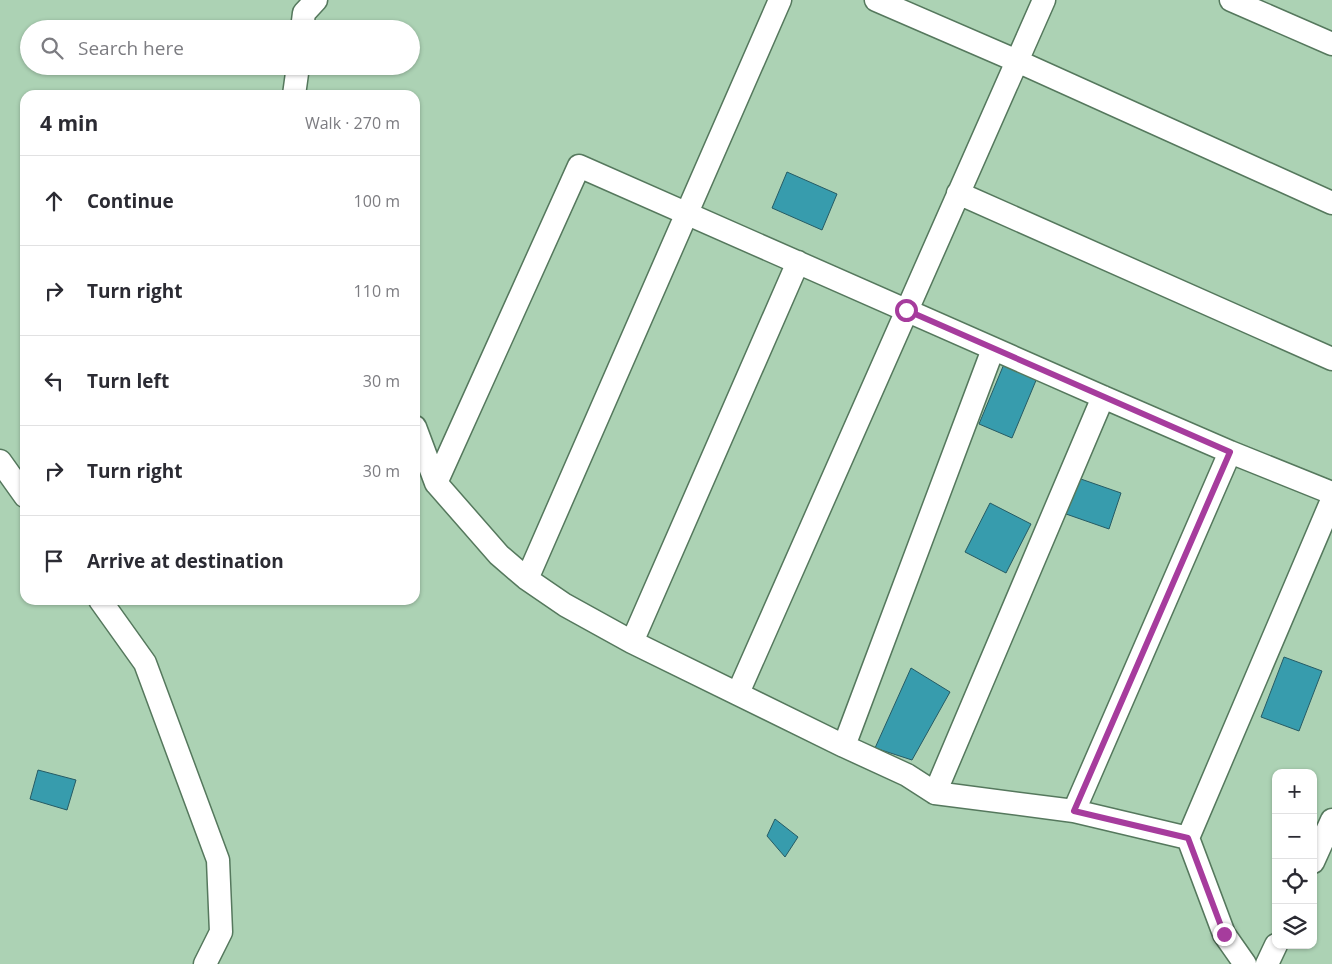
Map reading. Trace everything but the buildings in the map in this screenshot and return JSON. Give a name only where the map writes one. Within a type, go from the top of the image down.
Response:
[{"type":"street","points":[[303,20],[304,13],[316,0]]},
{"type":"street","points":[[527,578],[780,0]]},
{"type":"street","points":[[876,0],[913,7],[1017,61],[1332,203]]},
{"type":"street","points":[[738,693],[1044,0]]},
{"type":"street","points":[[1231,0],[1332,44]]},
{"type":"street","points":[[295,90],[297,75]]},
{"type":"street","points":[[436,483],[578,166],[1103,397],[1230,452],[1332,493]]},
{"type":"street","points":[[958,193],[1332,359]]},
{"type":"street","points":[[632,642],[798,262]]},
{"type":"street","points":[[844,746],[994,349]]},
{"type":"street","points":[[935,793],[1103,397]]},
{"type":"street","points":[[420,440],[436,483],[499,555],[565,605],[632,642],[907,775],[935,793],[1074,811],[1188,838]]},
{"type":"street","points":[[1074,811],[1230,452]]},
{"type":"street","points":[[0,461],[20,489]]},
{"type":"street","points":[[1245,964],[1224,934],[1188,838],[1332,500]]},
{"type":"street","points":[[104,605],[144,662],[218,860],[221,932],[205,964]]},
{"type":"street","points":[[1314,859],[1332,820]]},
{"type":"street","points":[[1267,964],[1274,949]]},
{"type":"route","points":[[906,310],[1230,452],[1074,811],[1188,838],[1224,934]]}]
